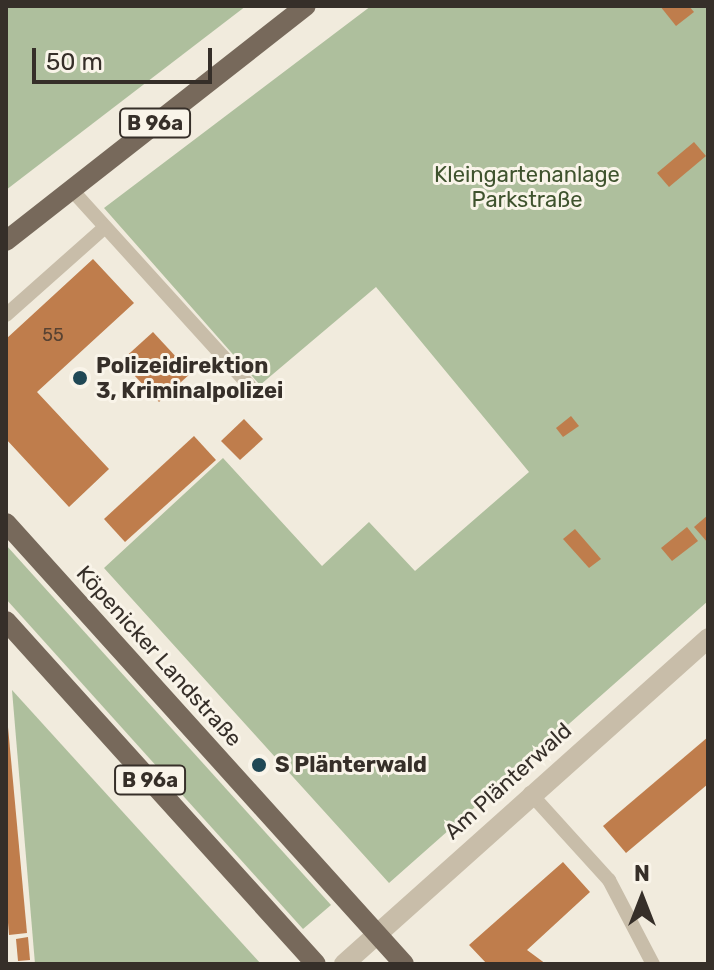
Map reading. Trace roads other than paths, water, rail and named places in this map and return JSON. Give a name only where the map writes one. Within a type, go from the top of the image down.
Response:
[{"type":"main road","name":"B 96a","points":[[6,241],[306,6]]},
{"type":"main road","name":"Köpenicker Landstraße","points":[[6,523],[404,964]]},
{"type":"main road","name":"B 96a","points":[[6,621],[316,964]]},
{"type":"street","name":"Am Plänterwald","points":[[344,964],[375,931],[708,638]]},
{"type":"lane","points":[[71,189],[249,385]]},
{"type":"lane","points":[[6,315],[105,227]]},
{"type":"lane","points":[[530,793],[609,880],[653,964]]},
{"type":"place","name":"Polizeidirektion 3, Kriminalpolizei","points":[[80,378]]},
{"type":"place","name":"S Plänterwald","points":[[259,765]]},
{"type":"park label","name":"Kleingartenanlage Parkstraße","points":[[527,186]]}]
